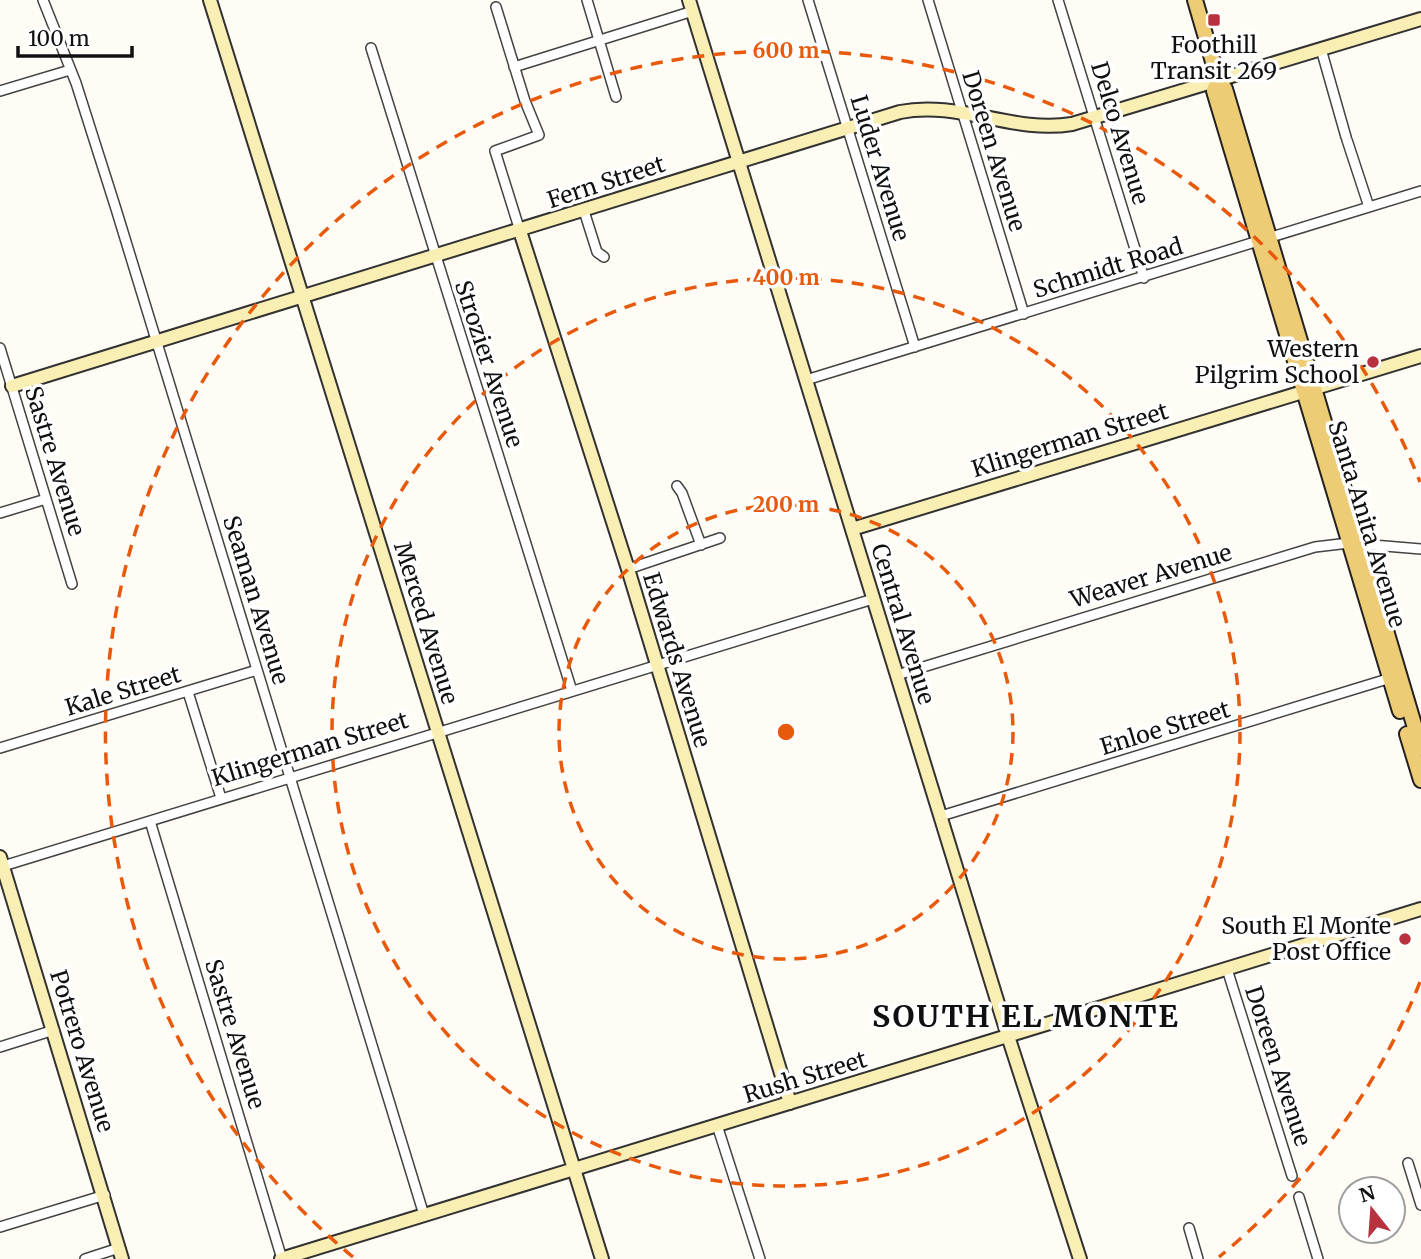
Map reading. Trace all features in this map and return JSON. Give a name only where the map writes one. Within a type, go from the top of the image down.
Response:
[{"type":"main road","name":"Santa Anita Avenue","points":[[1195,0],[1218,79],[1214,91],[1264,240],[1395,677],[1421,780]]},
{"type":"main road","name":"Santa Anita Avenue","points":[[1395,677],[1421,747]]},
{"type":"street","name":"Seaman Avenue","points":[[43,0],[71,70],[292,777],[424,1215]]},
{"type":"street","name":"Merced Avenue","points":[[210,0],[601,1259]]},
{"type":"street","points":[[587,0],[617,97]]},
{"type":"street","name":"Luder Avenue","points":[[808,0],[915,347]]},
{"type":"street","name":"Doreen Avenue","points":[[928,0],[1024,314]]},
{"type":"street","name":"Delco Avenue","points":[[1058,0],[1144,278]]},
{"type":"street","points":[[514,67],[599,41],[691,6]]},
{"type":"street","name":"Central Avenue","points":[[691,6],[1008,1035],[1080,1259]]},
{"type":"street","points":[[496,7],[539,135],[495,151],[520,231]]},
{"type":"street","name":"Fern Street","points":[[12,386],[848,128],[921,108],[962,112],[1034,127],[1072,124],[1421,19]]},
{"type":"street","name":"Strozier Avenue","points":[[371,48],[434,257],[572,691]]},
{"type":"street","points":[[1321,49],[1368,207]]},
{"type":"street","points":[[0,91],[71,70]]},
{"type":"street","name":"Schmidt Road","points":[[806,380],[1421,191]]},
{"type":"street","points":[[584,211],[597,253],[604,257]]},
{"type":"street","name":"Edwards Avenue","points":[[520,231],[628,569],[790,1103]]},
{"type":"street","name":"Sastre Avenue","points":[[0,348],[72,584]]},
{"type":"street","name":"Klingerman Street","points":[[852,529],[1308,388],[1421,357]]},
{"type":"street","points":[[677,486],[701,545]]},
{"type":"street","points":[[0,513],[46,499]]},
{"type":"street","points":[[628,569],[720,538]]},
{"type":"street","name":"Weaver Avenue","points":[[897,676],[1294,552],[1355,544],[1421,549]]},
{"type":"street","name":"Klingerman Street","points":[[1,863],[150,821],[873,599]]},
{"type":"street","name":"Kale Street","points":[[0,748],[257,670]]},
{"type":"street","name":"Enloe Street","points":[[941,816],[1395,677]]},
{"type":"street","points":[[188,692],[221,798]]},
{"type":"street","name":"Sastre Avenue","points":[[150,821],[281,1259]]},
{"type":"street","name":"Potrero Avenue","points":[[1,863],[105,1195],[120,1254]]},
{"type":"street","name":"Rush Street","points":[[281,1259],[1421,909]]},
{"type":"street","name":"Doreen Avenue","points":[[1227,969],[1292,1176]]},
{"type":"street","points":[[0,1047],[54,1030]]},
{"type":"street","points":[[717,1125],[760,1259]]},
{"type":"street","points":[[1408,1163],[1421,1205]]},
{"type":"street","points":[[0,1227],[105,1195]]},
{"type":"street","points":[[1299,1197],[1318,1259]]},
{"type":"street","points":[[1189,1228],[1198,1259]]},
{"type":"street","points":[[85,1259],[120,1254]]},
{"type":"place","name":"Foothill Transit 269","points":[[1214,20]]},
{"type":"place","name":"Western Pilgrim School","points":[[1373,362]]},
{"type":"place","name":"South El Monte Post Office","points":[[1405,939]]},
{"type":"district","name":"SOUTH EL MONTE","points":[[1026,1017]]}]
